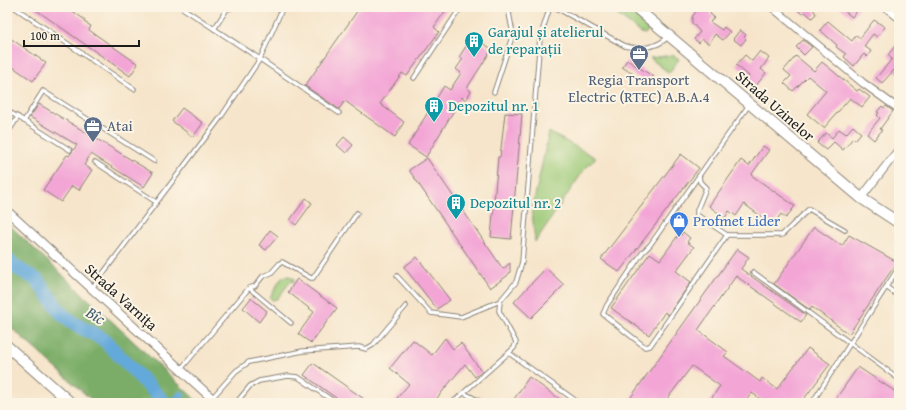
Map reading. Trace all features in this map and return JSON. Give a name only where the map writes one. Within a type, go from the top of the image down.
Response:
[{"type":"main road","name":"Strada Uzinelor","points":[[635,7],[671,35],[861,198],[899,223]]},
{"type":"main road","points":[[7,346],[71,403]]},
{"type":"street","points":[[772,7],[863,83],[899,109]]},
{"type":"street","points":[[886,7],[899,18]]},
{"type":"street","points":[[861,198],[899,149]]},
{"type":"street","name":"Strada Varnița","points":[[7,211],[214,401]]},
{"type":"lane","points":[[14,7],[134,89]]},
{"type":"lane","points":[[181,7],[339,113]]},
{"type":"lane","points":[[214,29],[227,9],[234,7]]},
{"type":"lane","points":[[92,289],[221,117],[260,59],[282,7]]},
{"type":"lane","points":[[414,78],[461,7]]},
{"type":"lane","points":[[494,92],[513,34],[509,13],[512,7]]},
{"type":"lane","points":[[397,276],[431,313],[461,316],[500,301],[516,282],[522,262],[540,38],[550,7]]},
{"type":"lane","points":[[555,7],[631,48],[642,48],[658,44],[671,35]]},
{"type":"lane","points":[[24,121],[44,91],[154,161]]},
{"type":"lane","points":[[727,235],[650,346],[645,347],[603,314],[607,304],[642,253],[750,104]]},
{"type":"lane","points":[[7,111],[70,150]]},
{"type":"lane","points":[[7,134],[18,117]]},
{"type":"lane","points":[[95,162],[156,202]]},
{"type":"lane","points":[[699,176],[700,182],[706,188],[697,210],[697,215],[727,235],[782,235],[809,209],[845,230]]},
{"type":"lane","points":[[181,370],[249,288],[255,286],[263,276],[271,273],[282,262],[313,278],[357,213]]},
{"type":"lane","points":[[812,403],[899,267]]},
{"type":"lane","points":[[753,272],[899,378]]},
{"type":"lane","points":[[886,287],[899,296]]},
{"type":"lane","points":[[249,288],[291,323]]},
{"type":"lane","points":[[452,403],[514,348],[516,342],[499,311],[500,301]]},
{"type":"lane","points":[[214,401],[236,371],[249,362],[303,351],[359,347],[366,349],[373,345],[406,306]]},
{"type":"lane","points":[[508,352],[579,403]]},
{"type":"lane","points":[[236,403],[250,386],[259,381],[288,376],[298,376],[336,403]]},
{"type":"lane","points":[[464,393],[483,403]]},
{"type":"green space","points":[[607,7],[624,7],[647,25],[648,31],[645,34],[641,33]]},
{"type":"green space","points":[[673,55],[679,59],[669,73],[650,58]]},
{"type":"green space","points":[[549,132],[596,158],[584,170],[535,242],[532,210]]},
{"type":"green space","points":[[7,223],[199,403],[95,403],[7,324]]},
{"type":"green space","points":[[289,276],[295,279],[293,282],[291,281],[277,299],[272,300],[270,297],[282,277]]},
{"type":"building","points":[[32,7],[67,7],[85,20],[84,22],[91,26],[89,30],[138,64],[130,76]]},
{"type":"building","points":[[360,7],[448,7],[434,27],[439,32],[407,76],[402,73],[380,104],[404,122],[395,137],[345,101],[339,109],[305,86]]},
{"type":"building","points":[[699,7],[706,7],[712,11],[710,14],[714,17],[710,22],[722,30],[724,27],[730,32],[723,40],[715,34],[709,44],[702,39],[699,43],[694,39],[700,32],[692,23],[692,17]]},
{"type":"building","points":[[795,7],[812,7],[816,14],[812,18],[805,12],[802,14]]},
{"type":"building","points":[[839,7],[860,7],[852,17]]},
{"type":"building","points":[[874,20],[885,27],[877,37],[873,34],[864,46],[871,51],[867,57],[864,54],[854,66],[844,57],[846,54],[836,47],[837,45],[820,30],[828,21],[852,41],[856,35],[860,38]]},
{"type":"building","points":[[740,30],[746,35],[744,37],[746,39],[741,45],[733,39]]},
{"type":"building","points":[[7,36],[46,63],[33,81],[7,63]]},
{"type":"building","name":"Depozitul nr. 1","points":[[472,37],[492,49],[467,88],[471,91],[466,100],[462,97],[426,157],[408,145],[444,86],[450,90],[461,73],[456,69],[463,59],[459,57]]},
{"type":"building","points":[[803,40],[812,47],[804,55],[796,47]]},
{"type":"building","points":[[899,41],[899,74],[894,70],[882,83],[876,78],[892,59],[888,55]]},
{"type":"building","points":[[760,51],[769,58],[761,69],[766,73],[755,87],[746,80],[749,76],[736,65],[745,55],[752,61]]},
{"type":"building","points":[[796,56],[814,71],[822,62],[857,91],[859,89],[870,97],[862,107],[850,98],[824,128],[807,114],[826,91],[808,76],[793,91],[784,83],[791,76],[784,70]]},
{"type":"building","points":[[627,60],[654,77],[649,84],[622,67]]},
{"type":"building","points":[[39,104],[153,173],[144,187],[91,154],[84,165],[92,170],[79,190],[72,186],[61,202],[43,190],[67,155],[69,156],[77,145],[30,117]]},
{"type":"building","points":[[882,106],[884,108],[886,106],[893,111],[880,129],[882,130],[874,140],[867,134],[880,118],[877,115],[879,113],[877,112]]},
{"type":"building","points":[[182,108],[203,123],[193,137],[172,121]]},
{"type":"building","points":[[505,113],[522,114],[511,239],[491,237],[498,157],[500,157]]},
{"type":"building","points":[[853,126],[861,133],[855,140],[853,138],[843,150],[834,142],[826,150],[817,143],[826,133],[832,138],[839,129],[846,134]]},
{"type":"building","points":[[344,137],[353,145],[346,153],[337,145]]},
{"type":"building","points":[[763,146],[769,150],[751,175],[795,206],[786,218],[781,214],[773,225],[744,204],[736,216],[729,211],[725,218],[709,206],[741,160],[749,166]]},
{"type":"building","points":[[681,154],[699,168],[619,272],[601,259]]},
{"type":"building","name":"Depozitul nr. 2","points":[[427,158],[503,269],[510,263],[510,272],[507,276],[490,288],[409,170]]},
{"type":"building","points":[[306,198],[312,203],[296,225],[290,220]]},
{"type":"building","points":[[814,227],[842,246],[849,235],[897,262],[849,334],[812,307],[810,310],[774,284]]},
{"type":"building","points":[[270,230],[278,236],[266,250],[259,245]]},
{"type":"building","points":[[683,232],[690,238],[687,242],[694,247],[676,271],[691,282],[668,315],[665,312],[649,335],[611,308],[650,253],[660,260],[679,234],[681,235]]},
{"type":"building","points":[[737,249],[749,257],[741,269],[806,315],[801,322],[736,276],[698,330],[728,352],[724,356],[760,382],[762,378],[777,389],[808,348],[830,364],[801,403],[766,403],[752,393],[744,403],[708,403],[720,386],[692,366],[664,403],[640,403],[631,397]]},
{"type":"building","points":[[417,257],[450,300],[437,309],[404,267]]},
{"type":"building","points":[[546,268],[564,285],[531,318],[514,302]]},
{"type":"building","points":[[297,279],[337,308],[311,343],[298,334],[314,312],[288,292]]},
{"type":"building","points":[[251,298],[267,311],[259,322],[243,308]]},
{"type":"building","points":[[445,338],[453,349],[461,343],[482,372],[475,377],[465,364],[433,403],[393,403],[409,384],[390,368],[413,340],[432,355]]},
{"type":"building","points":[[313,363],[364,399],[361,403],[343,403],[304,375]]},
{"type":"building","points":[[858,367],[899,394],[899,403],[833,403]]},
{"type":"building","points":[[529,377],[565,403],[520,403],[514,399]]},
{"type":"waterway","name":"Bîc","points":[[7,259],[17,268],[37,280],[62,314],[75,324],[103,339],[165,403]]},
{"type":"waterway","points":[[173,403],[181,395]]},
{"type":"place","name":"Garajul și atelierul de reparații","points":[[474,58]]},
{"type":"place","name":"Regia Transport Electric (RTEC) A.B.A.4","points":[[639,71]]},
{"type":"place","name":"Depozitul nr. 1","points":[[434,123]]},
{"type":"place","name":"Atai","points":[[93,143]]},
{"type":"place","name":"Depozitul nr. 2","points":[[456,220]]},
{"type":"place","name":"Profmet Lider","points":[[679,238]]}]
